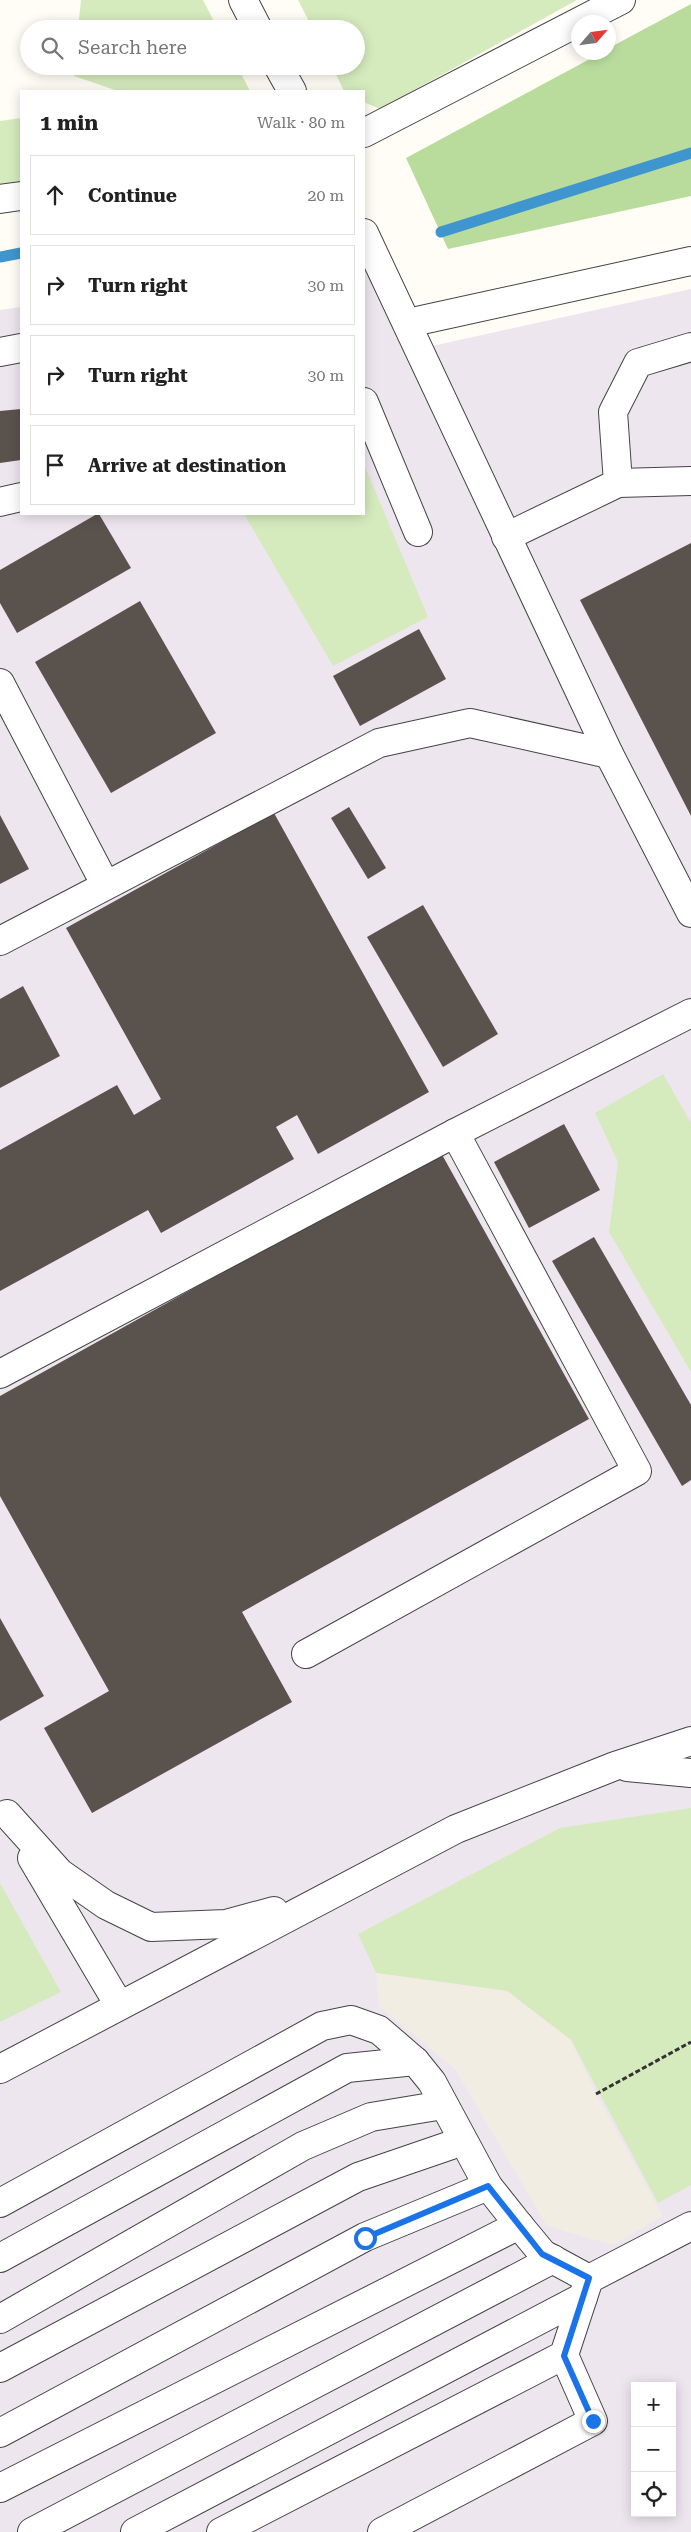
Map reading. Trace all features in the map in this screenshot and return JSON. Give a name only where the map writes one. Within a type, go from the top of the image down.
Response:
[{"type":"lane","points":[[243,0],[253,20]]},
{"type":"lane","points":[[365,132],[621,0]]},
{"type":"lane","points":[[283,75],[291,90]]},
{"type":"lane","points":[[0,199],[20,196]]},
{"type":"lane","points":[[365,235],[609,754],[691,913]]},
{"type":"lane","points":[[408,323],[691,261]]},
{"type":"lane","points":[[618,483],[613,412],[638,363],[691,347]]},
{"type":"lane","points":[[0,352],[20,348]]},
{"type":"lane","points":[[365,404],[418,532]]},
{"type":"lane","points":[[506,537],[618,483],[691,481]]},
{"type":"lane","points":[[0,502],[20,497]]},
{"type":"lane","points":[[0,683],[105,884]]},
{"type":"lane","points":[[0,940],[379,743],[470,723],[609,754]]},
{"type":"lane","points":[[0,1374],[455,1133],[691,1013]]},
{"type":"lane","points":[[306,1654],[637,1470],[455,1133]]},
{"type":"lane","points":[[0,2069],[456,1829],[615,1766],[691,1741]]},
{"type":"lane","points":[[615,1766],[691,1773]]},
{"type":"lane","points":[[3,1809],[60,1873],[106,1905],[151,1927],[226,1924],[323,1898]]},
{"type":"lane","points":[[3,1809],[119,2005]]},
{"type":"lane","points":[[0,2202],[322,2026],[351,2020],[379,2030],[414,2061],[432,2082],[488,2186],[542,2254],[553,2260],[586,2288]]},
{"type":"lane","points":[[0,2258],[347,2068],[414,2061]]},
{"type":"lane","points":[[0,2319],[303,2146],[371,2117],[444,2105]]},
{"type":"lane","points":[[0,2368],[358,2177],[463,2141]]},
{"type":"lane","points":[[0,2434],[365,2238],[488,2186]]},
{"type":"lane","points":[[0,2488],[519,2225]]},
{"type":"lane","points":[[135,2532],[586,2288],[691,2226]]},
{"type":"lane","points":[[32,2532],[553,2260]]},
{"type":"lane","points":[[382,2532],[593,2421],[564,2356],[586,2288]]},
{"type":"lane","points":[[221,2532],[564,2356]]},
{"type":"path","points":[[596,2094],[691,2042]]},
{"type":"shaded area","points":[[365,266],[405,352],[691,289],[691,2532],[0,2532],[0,310],[20,307],[20,515],[365,515]]},
{"type":"shaded area","points":[[376,1973],[507,1991],[571,2040],[596,2094],[663,2216],[613,2245],[547,2226],[455,2069],[379,2006]]},
{"type":"green space","points":[[81,0],[203,0],[213,20],[79,20]]},
{"type":"green space","points":[[298,0],[577,0],[380,109],[365,102],[365,90],[344,90],[336,75],[365,75],[365,20],[308,20]]},
{"type":"green space","points":[[691,4],[691,196],[448,249],[406,158],[588,60],[616,60],[616,44]]},
{"type":"green space","points":[[242,75],[249,90],[115,90],[74,76]]},
{"type":"green space","points":[[20,118],[20,194],[0,198],[0,121]]},
{"type":"green space","points":[[365,466],[428,617],[333,666],[245,515],[365,515]]},
{"type":"green space","points":[[663,1074],[691,1123],[691,1372],[609,1232],[618,1162],[595,1113]]},
{"type":"green space","points":[[691,1808],[691,2185],[658,2203],[571,2040],[507,1991],[376,1973],[358,1934],[560,1828]]},
{"type":"green space","points":[[0,1883],[61,1992],[0,2022]]},
{"type":"building","points":[[20,409],[20,460],[0,463],[0,411]]},
{"type":"building","points":[[95,515],[100,515],[131,568],[17,633],[0,603],[0,570]]},
{"type":"building","points":[[691,543],[691,816],[580,600]]},
{"type":"building","points":[[140,601],[216,733],[111,793],[35,662]]},
{"type":"building","points":[[419,629],[446,679],[360,726],[333,676]]},
{"type":"building","points":[[349,807],[386,868],[368,879],[331,818]]},
{"type":"building","points":[[274,813],[429,1092],[318,1154],[297,1115],[276,1127],[294,1159],[161,1233],[148,1210],[0,1291],[0,1150],[117,1085],[134,1115],[161,1099],[66,928]]},
{"type":"building","points":[[0,815],[29,869],[0,884]]},
{"type":"building","points":[[423,905],[498,1034],[443,1067],[367,937]]},
{"type":"building","points":[[23,986],[60,1056],[0,1088],[0,999]]},
{"type":"building","points":[[564,1124],[600,1190],[529,1228],[494,1162]]},
{"type":"building","points":[[440,1151],[589,1419],[242,1612],[292,1702],[92,1813],[44,1728],[109,1691],[0,1496],[0,1396]]},
{"type":"building","points":[[594,1237],[691,1405],[691,1480],[682,1486],[552,1261]]},
{"type":"building","points":[[0,1618],[44,1696],[0,1721]]},
{"type":"waterway","points":[[441,232],[691,153]]},
{"type":"waterway","points":[[0,257],[20,253]]},
{"type":"route","points":[[365,2238],[488,2186],[542,2254],[589,2278],[564,2356],[593,2421]]}]
